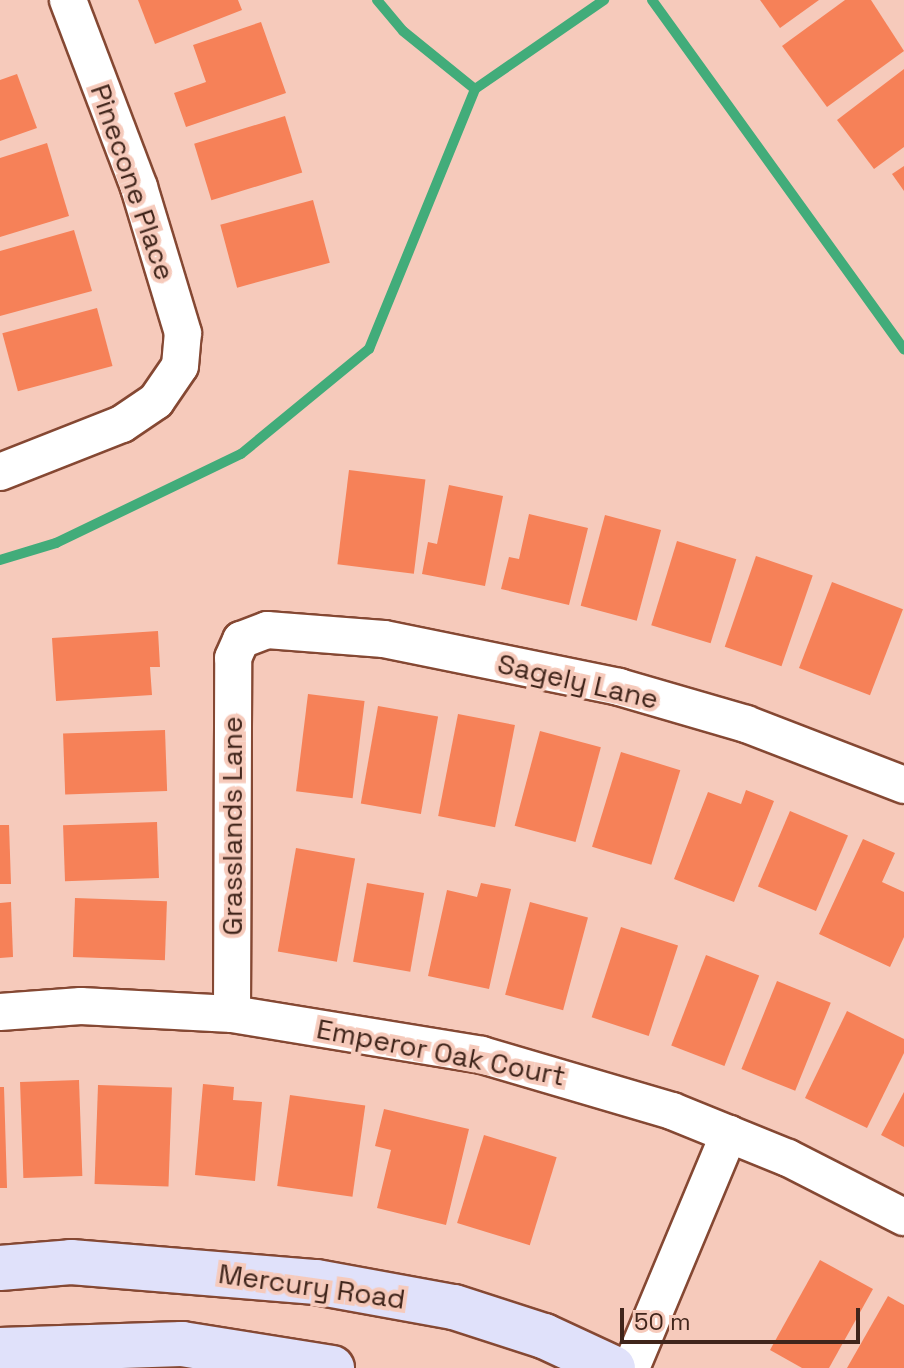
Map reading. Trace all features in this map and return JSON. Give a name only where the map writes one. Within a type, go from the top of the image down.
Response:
[{"type":"main road","name":"Mercury Road","points":[[0,1268],[71,1262],[316,1282],[454,1307],[544,1336],[613,1368]]},
{"type":"main road","points":[[0,1350],[182,1344],[332,1368]]},
{"type":"street","name":"Pinecone Place","points":[[0,472],[122,424],[156,401],[180,366],[183,333],[139,187],[68,0]]},
{"type":"street","name":"Sagely Lane","points":[[241,640],[290,628],[384,639],[619,687],[746,724],[904,785]]},
{"type":"street","name":"Grasslands Lane","points":[[232,1014],[233,658],[241,640]]},
{"type":"street","name":"Emperor Oak Court","points":[[0,1012],[81,1006],[232,1014],[482,1055],[582,1081],[729,1134],[904,1217]]},
{"type":"street","points":[[631,1368],[729,1134]]},
{"type":"building","points":[[138,0],[238,0],[242,10],[155,44]]},
{"type":"building","points":[[760,0],[819,0],[780,28]]},
{"type":"building","points":[[845,0],[871,0],[904,51],[827,107],[782,46]]},
{"type":"building","points":[[261,22],[286,93],[186,127],[174,93],[206,82],[193,45]]},
{"type":"building","points":[[904,69],[904,147],[874,169],[837,120]]},
{"type":"building","points":[[17,74],[37,128],[0,141],[0,80]]},
{"type":"building","points":[[285,116],[302,172],[211,200],[194,144]]},
{"type":"building","points":[[47,143],[69,216],[0,237],[0,158]]},
{"type":"building","points":[[904,166],[904,191],[892,174]]},
{"type":"building","points":[[313,200],[330,263],[237,288],[220,225]]},
{"type":"building","points":[[74,230],[92,291],[0,316],[0,251]]},
{"type":"building","points":[[97,308],[113,366],[18,391],[2,333]]},
{"type":"building","points":[[349,470],[425,479],[414,574],[337,564]]},
{"type":"building","points":[[449,485],[503,496],[485,586],[422,574],[428,542],[437,544]]},
{"type":"building","points":[[529,514],[588,528],[569,605],[501,589],[509,557],[519,559]]},
{"type":"building","points":[[605,515],[661,530],[637,621],[581,606]]},
{"type":"building","points":[[677,541],[736,559],[711,643],[651,625]]},
{"type":"building","points":[[756,556],[813,576],[781,666],[725,647]]},
{"type":"building","points":[[832,582],[903,609],[870,695],[799,668]]},
{"type":"building","points":[[158,631],[160,667],[150,667],[152,695],[56,701],[52,638]]},
{"type":"building","points":[[308,694],[365,701],[353,798],[296,791]]},
{"type":"building","points":[[378,706],[438,717],[421,814],[361,803]]},
{"type":"building","points":[[458,714],[515,725],[495,827],[438,816]]},
{"type":"building","points":[[165,730],[167,791],[65,795],[63,734]]},
{"type":"building","points":[[540,731],[601,747],[575,842],[515,826]]},
{"type":"building","points":[[621,752],[680,770],[651,865],[592,847]]},
{"type":"building","points":[[746,790],[774,801],[734,902],[674,879],[708,792],[741,804]]},
{"type":"building","points":[[790,811],[848,836],[816,911],[758,886]]},
{"type":"building","points":[[157,822],[159,878],[65,881],[63,825]]},
{"type":"building","points":[[0,825],[9,825],[11,884],[0,884]]},
{"type":"building","points":[[863,839],[895,853],[882,882],[904,892],[904,937],[890,967],[819,934]]},
{"type":"building","points":[[296,848],[355,858],[337,962],[278,951]]},
{"type":"building","points":[[367,883],[424,893],[410,972],[353,962]]},
{"type":"building","points":[[481,883],[511,889],[489,989],[428,976],[447,890],[477,897]]},
{"type":"building","points":[[75,898],[167,901],[165,960],[73,957]]},
{"type":"building","points":[[11,902],[13,957],[0,958],[0,903]]},
{"type":"building","points":[[530,902],[588,918],[563,1010],[505,995]]},
{"type":"building","points":[[621,927],[678,946],[649,1036],[592,1017]]},
{"type":"building","points":[[706,955],[759,975],[724,1066],[671,1046]]},
{"type":"building","points":[[777,981],[831,1003],[795,1091],[741,1069]]},
{"type":"building","points":[[847,1011],[904,1039],[904,1053],[867,1128],[805,1098]]},
{"type":"building","points":[[79,1080],[82,1176],[23,1178],[20,1082]]},
{"type":"building","points":[[203,1084],[234,1087],[233,1100],[262,1102],[255,1181],[195,1175]]},
{"type":"building","points":[[98,1085],[172,1088],[168,1187],[95,1184]]},
{"type":"building","points":[[0,1087],[4,1087],[7,1188],[0,1188]]},
{"type":"building","points":[[904,1092],[904,1147],[881,1135]]},
{"type":"building","points":[[290,1095],[365,1106],[352,1197],[277,1186]]},
{"type":"building","points":[[384,1109],[469,1129],[446,1225],[377,1208],[391,1150],[375,1146]]},
{"type":"building","points":[[484,1135],[557,1157],[530,1245],[457,1223]]},
{"type":"building","points":[[820,1260],[873,1289],[829,1368],[802,1368],[770,1350]]},
{"type":"building","points":[[888,1296],[904,1305],[904,1368],[847,1368]]},
{"type":"waterway","points":[[377,0],[403,31],[475,89]]},
{"type":"waterway","points":[[0,560],[56,543],[241,454],[369,349],[475,89],[604,0]]},
{"type":"waterway","points":[[652,0],[904,350]]}]
